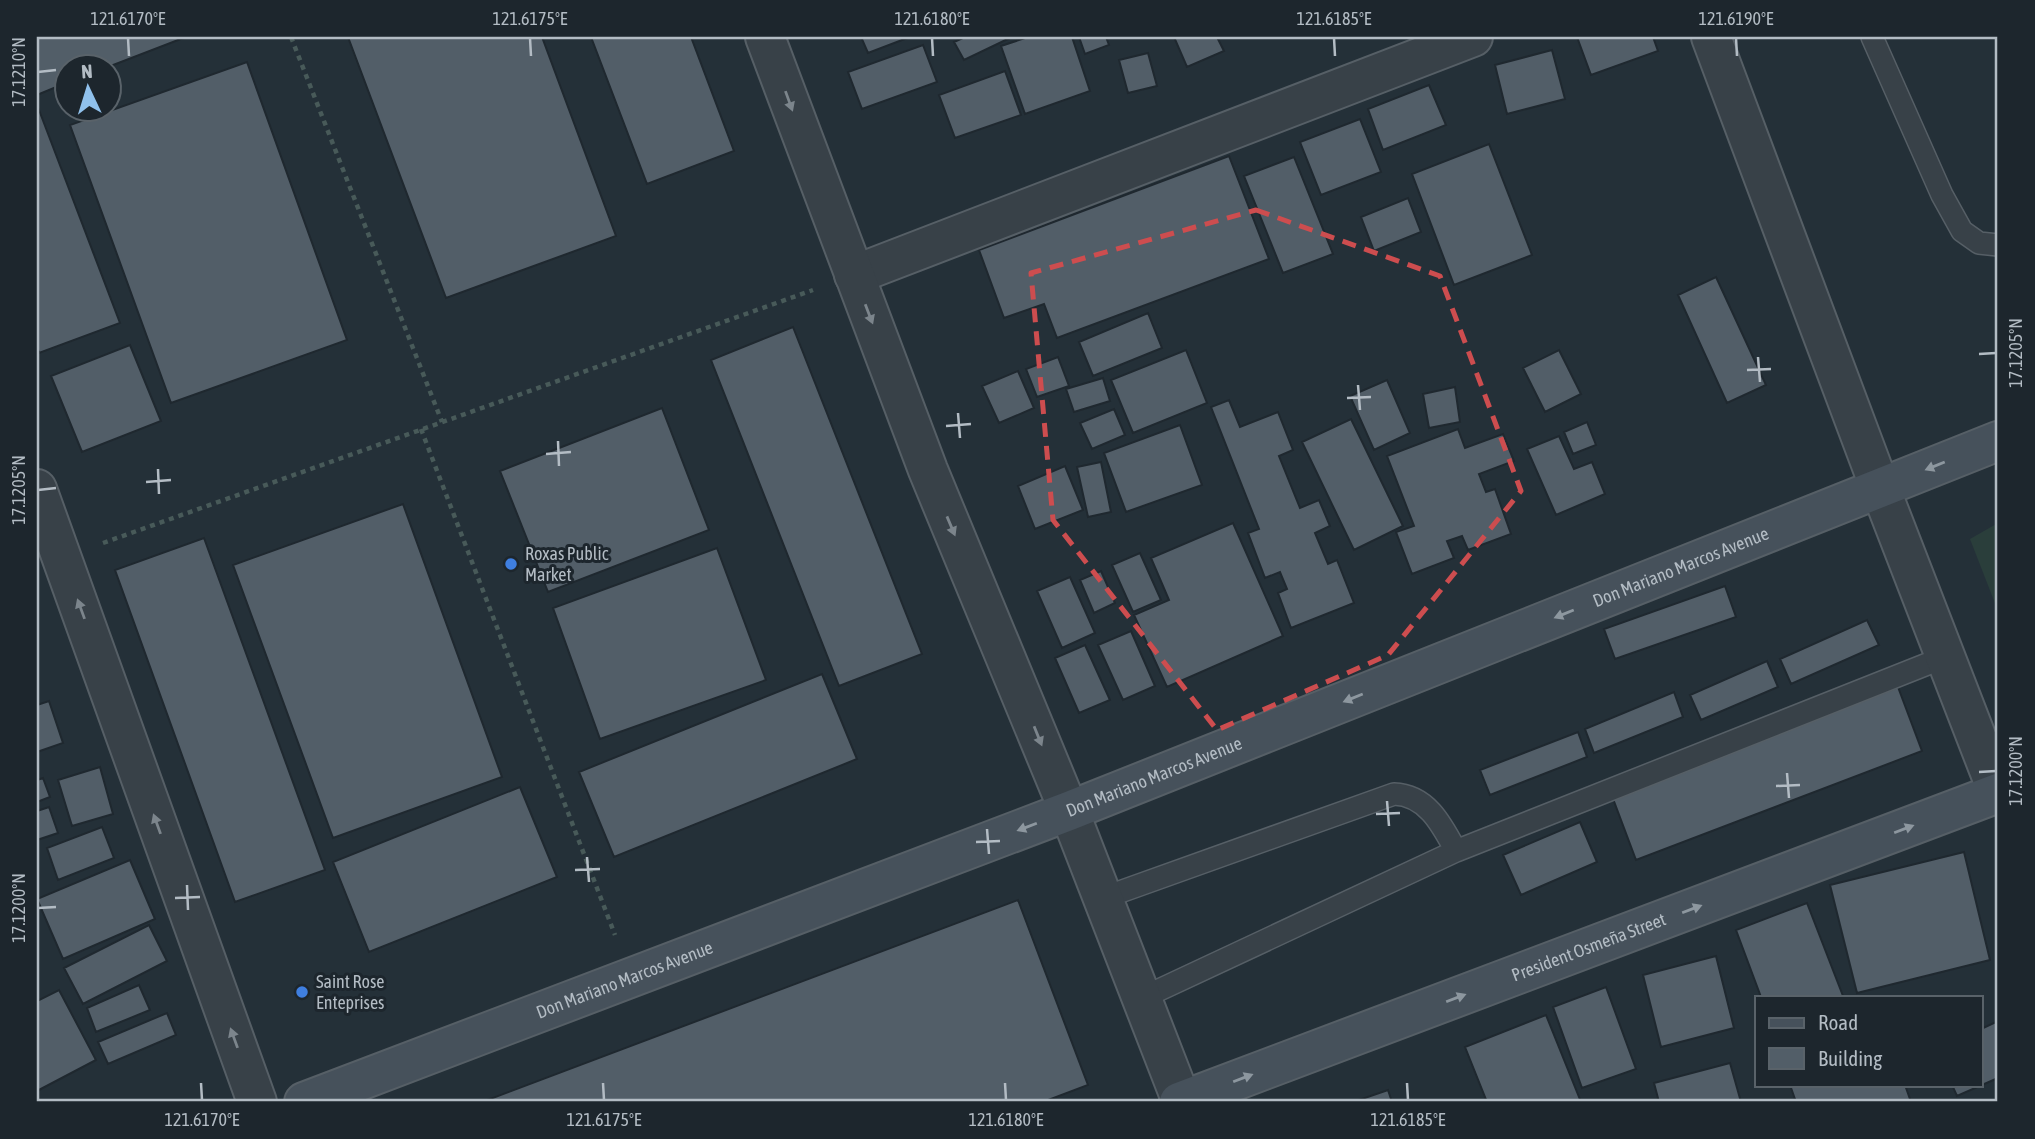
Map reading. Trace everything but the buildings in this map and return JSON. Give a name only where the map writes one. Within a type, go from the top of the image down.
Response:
[{"type":"main road","name":"Don Mariano Marcos Avenue","points":[[304,1102],[1069,811],[1998,441]]},
{"type":"main road","name":"President Osmeña Street","points":[[1181,1102],[1998,793]]},
{"type":"street","points":[[765,37],[928,470],[1104,898],[1181,1102]]},
{"type":"street","points":[[854,275],[1473,37]]},
{"type":"street","points":[[1711,37],[1998,793]]},
{"type":"street","points":[[37,489],[50,562],[257,1102]]},
{"type":"lane","points":[[1872,37],[1942,195],[1962,231],[1979,243],[1998,245]]},
{"type":"lane","points":[[1142,998],[1456,851],[1945,657]]},
{"type":"lane","points":[[1104,898],[1394,794],[1409,794],[1426,806],[1443,826],[1456,851]]},
{"type":"path","points":[[291,37],[442,422]]},
{"type":"path","points":[[50,562],[854,275]]},
{"type":"path","points":[[421,429],[631,978]]},
{"type":"highlighted area","points":[[1256,210],[1440,276],[1521,491],[1388,655],[1217,730],[1053,520],[1031,273]]},
{"type":"green space","points":[[1998,523],[1998,611],[1970,539]]},
{"type":"place","name":"Roxas Public Market","points":[[511,564]]},
{"type":"place","name":"Saint Rose Enteprises","points":[[302,992]]}]
